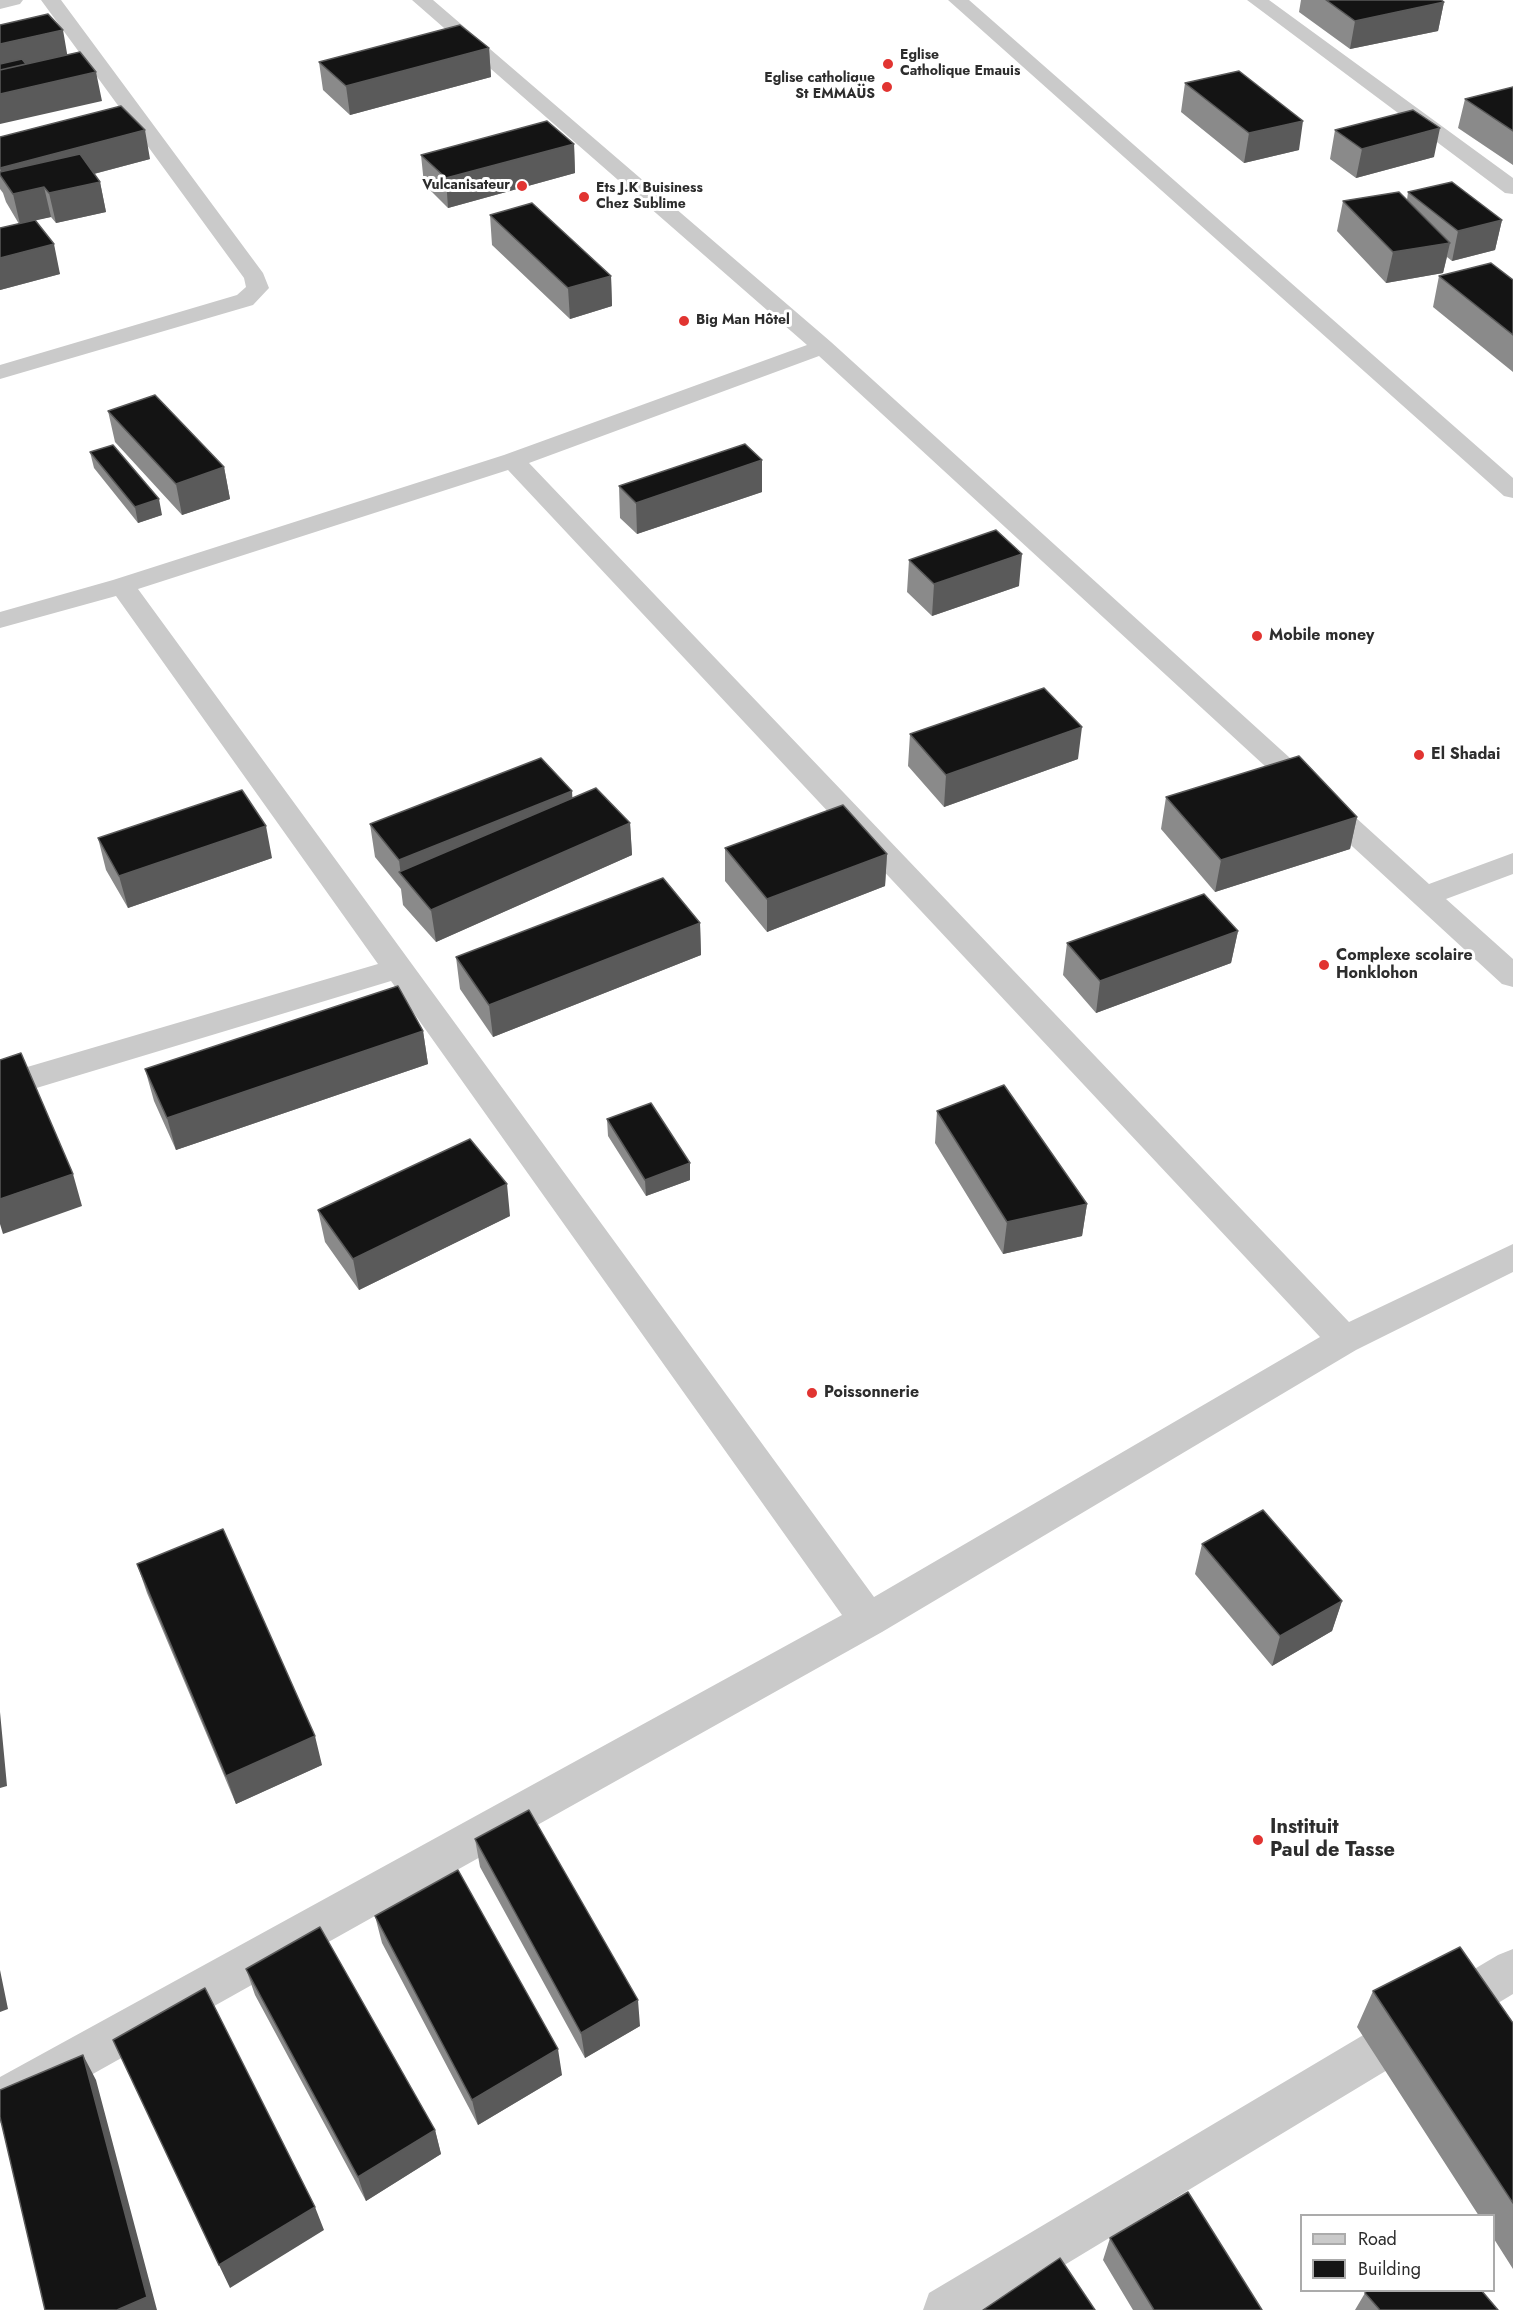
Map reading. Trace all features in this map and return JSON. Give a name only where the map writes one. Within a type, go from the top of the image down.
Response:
[{"type":"street","points":[[0,3],[13,0]]},
{"type":"street","points":[[0,372],[245,300],[258,288],[255,278],[51,0]]},
{"type":"street","points":[[422,0],[823,348],[1513,976]]},
{"type":"street","points":[[958,0],[1508,480]]},
{"type":"street","points":[[1257,0],[1513,188]]},
{"type":"street","points":[[0,620],[122,586],[513,460],[823,348]]},
{"type":"street","points":[[513,460],[1344,1340]]},
{"type":"street","points":[[122,586],[868,1620]]},
{"type":"street","points":[[1425,896],[1513,863]]},
{"type":"street","points":[[0,1087],[399,968]]},
{"type":"street","points":[[0,2101],[868,1620],[1344,1340],[1513,1257]]},
{"type":"street","points":[[946,2310],[1513,1970]]},
{"type":"building","points":[[1326,0],[1441,0],[1444,2],[1355,21]]},
{"type":"building","points":[[48,14],[63,30],[0,44],[0,25]]},
{"type":"building","points":[[460,25],[489,48],[346,86],[319,62]]},
{"type":"building","points":[[80,52],[96,72],[0,94],[0,70]]},
{"type":"building","points":[[22,59],[26,64],[0,70],[0,64]]},
{"type":"building","points":[[1239,71],[1303,121],[1249,133],[1185,83]]},
{"type":"building","points":[[1513,87],[1513,131],[1465,99]]},
{"type":"building","points":[[121,106],[145,130],[0,168],[0,137]]},
{"type":"building","points":[[1413,110],[1440,128],[1362,149],[1335,130]]},
{"type":"building","points":[[547,121],[574,144],[446,178],[421,155]]},
{"type":"building","points":[[80,154],[100,182],[49,193],[44,187],[13,194],[0,175],[0,172]]},
{"type":"building","points":[[1452,182],[1502,220],[1458,231],[1408,192]]},
{"type":"building","points":[[1399,192],[1450,243],[1393,252],[1343,201]]},
{"type":"building","points":[[532,203],[611,276],[568,288],[490,215]]},
{"type":"building","points":[[35,220],[54,244],[0,258],[0,228]]},
{"type":"building","points":[[1491,263],[1513,280],[1513,335],[1439,276]]},
{"type":"building","points":[[155,395],[224,467],[176,484],[108,411]]},
{"type":"building","points":[[745,444],[762,460],[636,503],[619,486]]},
{"type":"building","points":[[113,445],[159,499],[135,507],[90,452]]},
{"type":"building","points":[[996,530],[1022,554],[934,584],[909,560]]},
{"type":"building","points":[[1044,688],[1082,727],[946,775],[910,734]]},
{"type":"building","points":[[1299,756],[1357,817],[1221,860],[1166,797]]},
{"type":"building","points":[[541,758],[572,791],[399,860],[370,824]]},
{"type":"building","points":[[596,788],[630,823],[431,910],[399,872]]},
{"type":"building","points":[[242,790],[266,826],[119,876],[98,838]]},
{"type":"building","points":[[843,805],[887,854],[767,899],[725,848]]},
{"type":"building","points":[[663,878],[700,923],[489,1005],[456,957]]},
{"type":"building","points":[[1204,894],[1238,931],[1100,981],[1067,943]]},
{"type":"building","points":[[398,986],[423,1031],[167,1118],[145,1069]]},
{"type":"building","points":[[21,1053],[73,1174],[0,1199],[0,1060]]},
{"type":"building","points":[[1004,1085],[1087,1204],[1007,1222],[937,1111]]},
{"type":"building","points":[[651,1103],[690,1163],[645,1180],[607,1119]]},
{"type":"building","points":[[470,1139],[507,1184],[353,1259],[318,1210]]},
{"type":"building","points":[[1263,1510],[1342,1601],[1280,1636],[1202,1544]]},
{"type":"building","points":[[223,1529],[315,1736],[226,1776],[137,1564]]},
{"type":"building","points":[[529,1810],[638,2000],[581,2033],[475,1839]]},
{"type":"building","points":[[458,1870],[558,2049],[472,2100],[375,1916]]},
{"type":"building","points":[[320,1927],[435,2130],[358,2177],[246,1969]]},
{"type":"building","points":[[1460,1947],[1513,2023],[1513,2203],[1373,1991]]},
{"type":"building","points":[[205,1988],[315,2207],[219,2265],[113,2040]]},
{"type":"building","points":[[83,2055],[147,2297],[117,2310],[45,2310],[0,2117],[0,2090]]},
{"type":"building","points":[[1188,2192],[1262,2310],[1154,2310],[1110,2238]]},
{"type":"building","points":[[1060,2258],[1095,2310],[983,2310]]},
{"type":"building","points":[[1483,2292],[1498,2310],[1380,2310],[1365,2293]]},
{"type":"place","name":"Eglise Catholique Emauis","points":[[888,64]]},
{"type":"place","name":"Eglise catholique St EMMAÜS","points":[[887,87]]},
{"type":"place","name":"Vulcanisateur","points":[[522,186]]},
{"type":"place","name":"Ets J.K Buisiness Chez Sublime","points":[[584,197]]},
{"type":"place","name":"Big Man Hôtel","points":[[684,321]]},
{"type":"place","name":"Mobile money","points":[[1257,636]]},
{"type":"place","name":"El Shadai","points":[[1419,755]]},
{"type":"place","name":"Complexe scolaire Honklohon","points":[[1324,965]]},
{"type":"place","name":"Poissonnerie","points":[[812,1393]]},
{"type":"place","name":"Instituit Paul de Tasse","points":[[1258,1840]]}]
